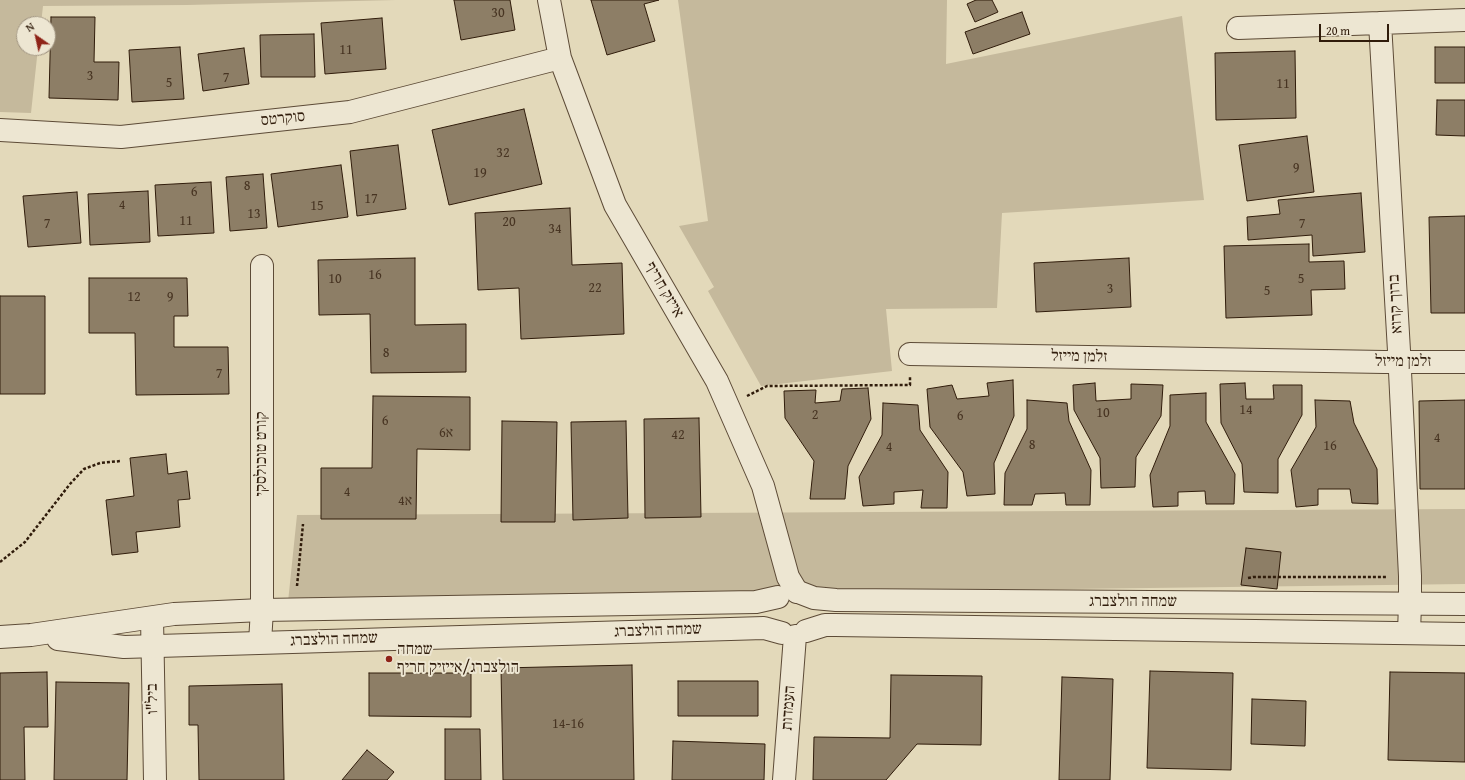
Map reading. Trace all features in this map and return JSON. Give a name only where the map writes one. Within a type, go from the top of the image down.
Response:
[{"type":"street","name":"אייזק חריף","points":[[549,0],[560,58],[615,205],[717,382],[763,486],[790,591]]},
{"type":"street","points":[[1238,28],[1465,20]]},
{"type":"street","name":"ברוך קרוא","points":[[1380,23],[1399,362],[1410,604],[1409,632]]},
{"type":"street","name":"סוקרטס","points":[[0,130],[120,137],[350,112],[560,58]]},
{"type":"street","name":"קורט טוכולסקי","points":[[260,642],[262,610],[262,266]]},
{"type":"street","name":"זלמן מייזל","points":[[910,354],[1465,362]]},
{"type":"street","points":[[790,591],[807,597],[812,602],[815,614],[811,627],[794,633],[776,628],[772,623],[771,616],[771,609],[774,602],[790,591]]},
{"type":"street","name":"שמחה הולצברג","points":[[0,637],[31,635],[174,614],[262,610],[756,602],[790,591],[814,598],[836,600],[1465,604]]},
{"type":"street","name":"ביל\"ו","points":[[152,618],[155,780]]},
{"type":"street","name":"שמחה הולצברג","points":[[31,635],[124,647],[764,628],[794,633],[824,625],[1409,632],[1465,634]]},
{"type":"street","name":"העמדות","points":[[784,780],[794,633]]},
{"type":"path","points":[[727,406],[767,386],[910,385],[910,354]]},
{"type":"path","points":[[0,562],[25,542],[70,484],[84,469],[100,463],[121,461]]},
{"type":"shaded area","points":[[0,0],[396,0],[187,5],[43,6],[42,16],[16,16],[16,56],[37,56],[31,113],[0,112]]},
{"type":"shaded area","points":[[678,0],[947,0],[946,64],[1182,16],[1204,200],[1002,213],[997,308],[886,309],[892,371],[761,386],[708,291],[714,287],[679,226],[708,221]]},
{"type":"shaded area","points":[[1465,509],[1465,584],[754,593],[288,602],[297,515]]},
{"type":"building","points":[[454,0],[510,0],[515,30],[461,40]]},
{"type":"building","points":[[591,0],[659,0],[644,4],[655,41],[607,55]]},
{"type":"building","points":[[976,0],[992,0],[998,12],[975,22],[967,4]]},
{"type":"building","points":[[1022,12],[1030,34],[973,54],[965,32]]},
{"type":"building","points":[[56,17],[95,17],[94,62],[119,62],[118,100],[49,98],[50,56],[56,56]]},
{"type":"building","points":[[382,18],[386,69],[325,74],[321,23]]},
{"type":"building","points":[[314,34],[315,77],[261,77],[260,35]]},
{"type":"building","points":[[180,47],[184,99],[132,102],[129,50]]},
{"type":"building","points":[[1435,47],[1465,47],[1465,83],[1435,83]]},
{"type":"building","points":[[244,48],[249,84],[203,91],[198,54]]},
{"type":"building","points":[[1295,51],[1296,118],[1216,120],[1215,53]]},
{"type":"building","points":[[1437,100],[1465,100],[1465,136],[1436,135]]},
{"type":"building","points":[[524,109],[542,184],[449,205],[432,130]]},
{"type":"building","points":[[1307,136],[1314,192],[1247,201],[1239,145]]},
{"type":"building","points":[[398,145],[406,209],[357,216],[350,151]]},
{"type":"building","points":[[341,165],[348,217],[278,227],[271,174]]},
{"type":"building","points":[[263,174],[267,228],[230,231],[226,177]]},
{"type":"building","points":[[211,182],[214,233],[158,236],[155,185]]},
{"type":"building","points":[[148,191],[150,242],[90,245],[88,194]]},
{"type":"building","points":[[77,192],[81,243],[28,247],[23,196]]},
{"type":"building","points":[[1361,193],[1365,252],[1313,256],[1312,235],[1248,240],[1247,217],[1280,214],[1278,200]]},
{"type":"building","points":[[570,208],[572,265],[622,263],[624,334],[521,339],[519,288],[478,290],[475,213]]},
{"type":"building","points":[[1465,216],[1465,313],[1431,313],[1429,217]]},
{"type":"building","points":[[1309,244],[1309,262],[1344,261],[1345,289],[1311,290],[1312,315],[1226,318],[1224,246]]},
{"type":"building","points":[[415,258],[415,325],[466,324],[466,372],[371,373],[370,314],[319,315],[318,260]]},
{"type":"building","points":[[1129,258],[1131,307],[1036,312],[1034,263]]},
{"type":"building","points":[[89,278],[187,278],[188,316],[174,316],[174,347],[228,347],[229,394],[136,395],[135,333],[89,333]]},
{"type":"building","points":[[0,296],[45,296],[45,394],[0,394]]},
{"type":"building","points":[[1013,380],[1014,416],[994,463],[995,494],[967,496],[963,472],[930,427],[927,389],[952,385],[957,399],[989,396],[987,383]]},
{"type":"building","points":[[1095,383],[1096,401],[1131,399],[1131,384],[1163,385],[1161,416],[1136,457],[1135,487],[1101,488],[1100,458],[1074,410],[1073,385]]},
{"type":"building","points":[[1245,383],[1246,399],[1274,399],[1273,385],[1302,385],[1302,415],[1278,459],[1278,493],[1244,492],[1242,464],[1221,423],[1220,384]]},
{"type":"building","points":[[868,388],[871,419],[848,466],[845,499],[810,499],[814,461],[785,418],[784,391],[816,390],[815,403],[840,401],[842,389]]},
{"type":"building","points":[[1206,393],[1206,422],[1235,474],[1234,504],[1206,504],[1205,491],[1178,492],[1178,506],[1153,507],[1150,475],[1170,426],[1170,395]]},
{"type":"building","points":[[373,396],[470,397],[470,450],[417,449],[416,519],[321,519],[321,468],[372,468]]},
{"type":"building","points":[[1027,400],[1067,403],[1069,421],[1091,470],[1090,505],[1066,505],[1065,493],[1035,494],[1032,505],[1004,505],[1005,473],[1027,429]]},
{"type":"building","points":[[1315,400],[1350,401],[1354,423],[1377,469],[1378,504],[1352,503],[1350,489],[1318,489],[1318,505],[1296,507],[1291,470],[1316,427]]},
{"type":"building","points":[[1465,400],[1465,489],[1420,489],[1419,401]]},
{"type":"building","points":[[883,403],[918,405],[920,430],[948,472],[947,508],[921,508],[923,490],[894,492],[894,504],[863,506],[859,477],[882,435]]},
{"type":"building","points":[[699,418],[701,517],[645,518],[644,419]]},
{"type":"building","points":[[502,421],[557,422],[555,522],[501,522]]},
{"type":"building","points":[[626,421],[628,518],[573,520],[571,422]]},
{"type":"building","points":[[166,454],[168,474],[187,471],[190,499],[178,500],[180,527],[136,532],[138,552],[112,555],[106,500],[134,496],[130,458]]},
{"type":"building","points":[[1246,548],[1281,552],[1277,589],[1241,585]]},
{"type":"building","points":[[632,665],[634,780],[503,780],[501,668]]},
{"type":"building","points":[[1150,671],[1233,673],[1231,770],[1147,768]]},
{"type":"building","points":[[47,672],[48,727],[24,727],[25,780],[0,780],[0,673]]},
{"type":"building","points":[[1390,672],[1465,673],[1465,762],[1388,760]]},
{"type":"building","points":[[369,673],[471,673],[471,717],[369,716]]},
{"type":"building","points":[[891,675],[982,676],[981,745],[917,744],[886,780],[813,780],[814,737],[890,738]]},
{"type":"building","points":[[1062,677],[1113,679],[1110,780],[1059,780]]},
{"type":"building","points":[[678,681],[758,681],[758,716],[678,716]]},
{"type":"building","points":[[56,682],[129,683],[127,780],[54,780]]},
{"type":"building","points":[[282,684],[284,780],[199,780],[198,725],[189,725],[189,686]]},
{"type":"building","points":[[1252,699],[1306,701],[1305,746],[1251,744]]},
{"type":"building","points":[[445,729],[480,729],[481,780],[445,780]]},
{"type":"building","points":[[673,741],[765,744],[764,780],[672,780]]},
{"type":"building","points":[[367,750],[394,772],[387,780],[342,780]]},
{"type":"place","name":"שמחה הולצברג/אייזיק חריף","points":[[389,659]]}]
